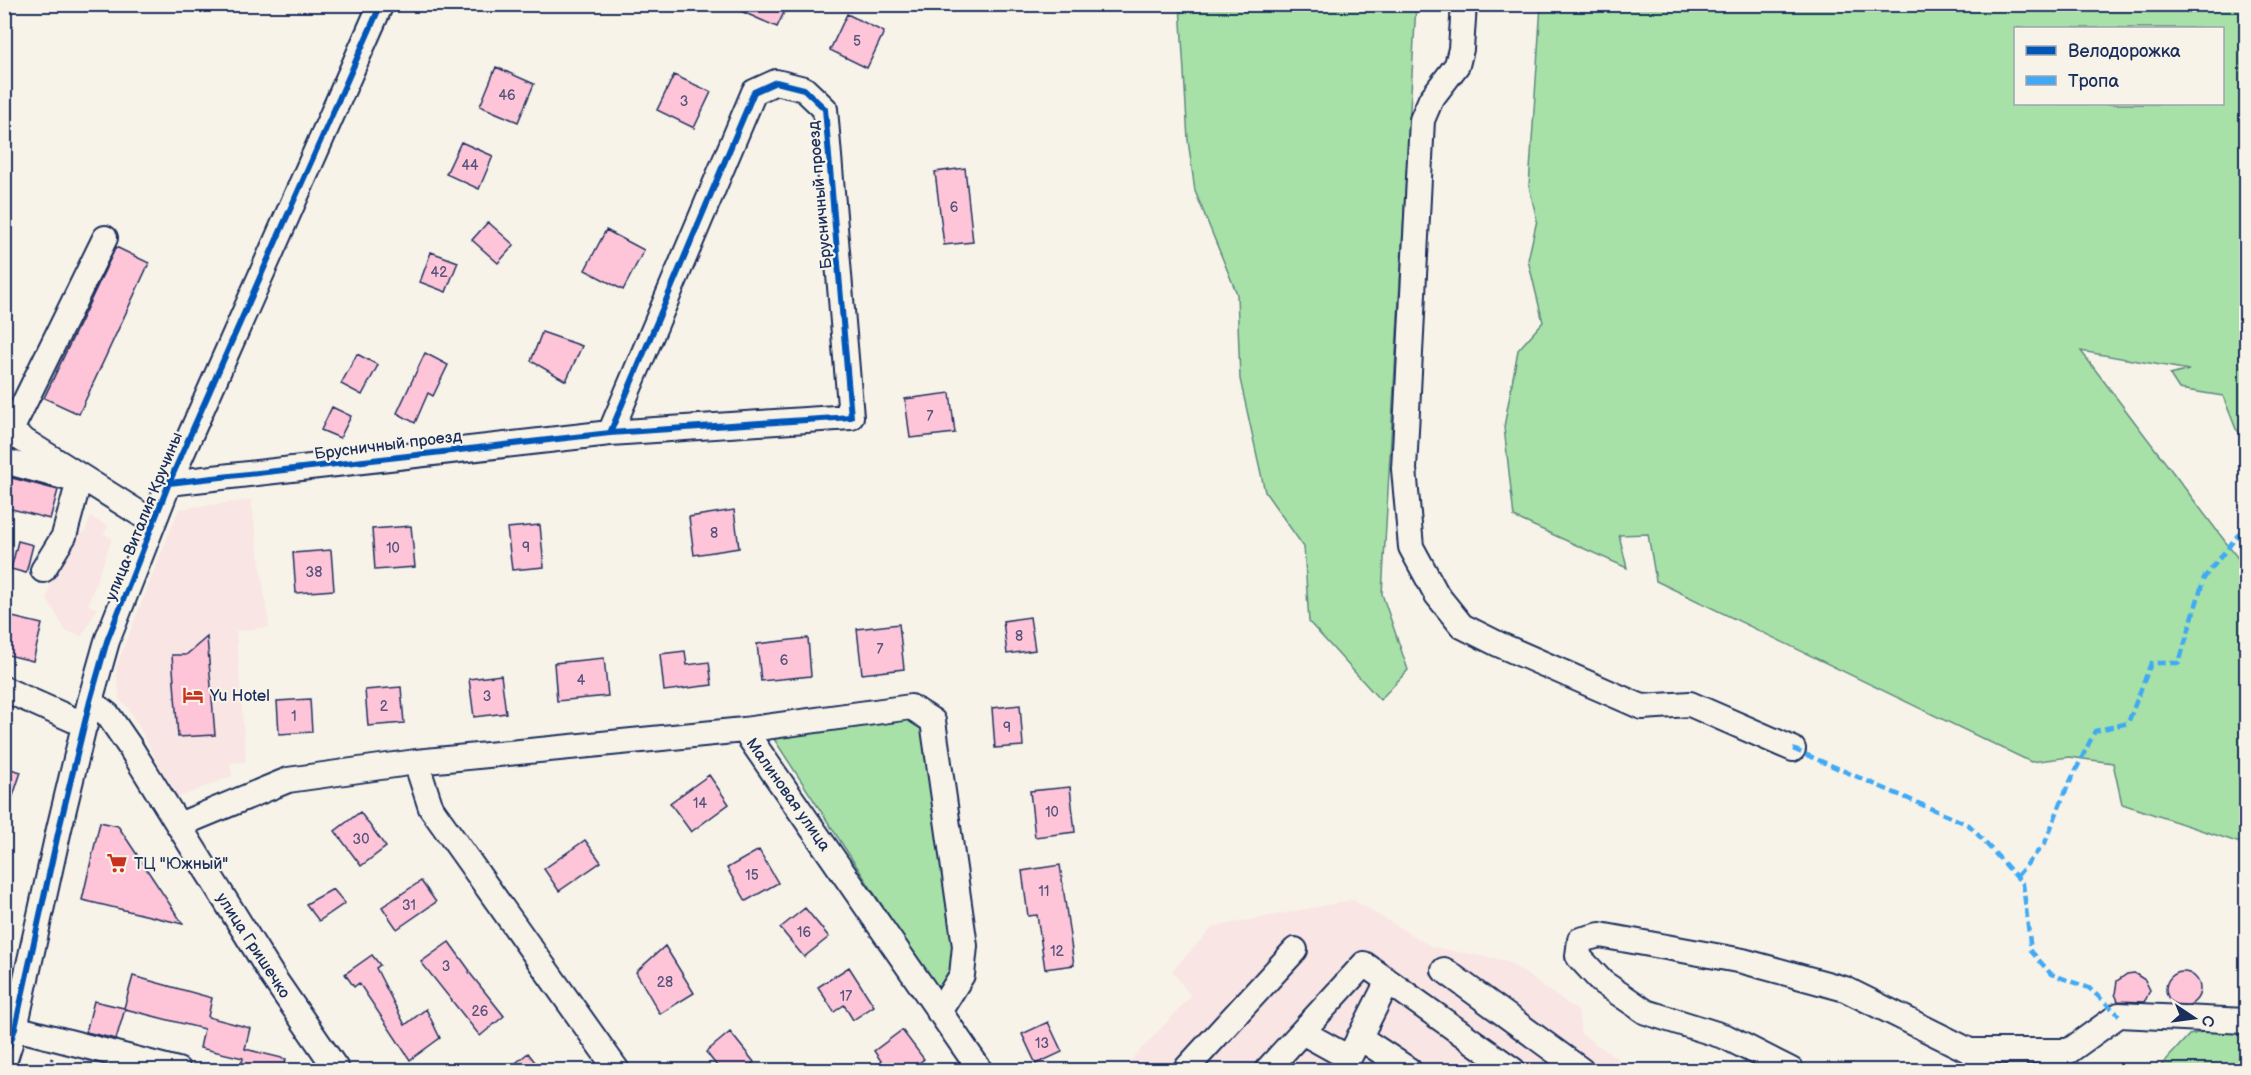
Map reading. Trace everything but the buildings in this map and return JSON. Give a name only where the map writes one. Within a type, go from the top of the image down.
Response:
[{"type":"street","name":"улица Виталия Кручины","points":[[4,1062],[15,1028],[59,829],[107,641],[169,483],[381,4]]},
{"type":"street","points":[[1464,4],[1461,49],[1457,65],[1431,99],[1422,120],[1404,469],[1411,547],[1437,595],[1462,626],[1642,707],[1690,704],[1793,749]]},
{"type":"street","name":"Брусничный проезд","points":[[169,483],[610,433],[851,417],[825,109],[804,89],[776,82],[754,92],[610,433]]},
{"type":"street","points":[[105,238],[8,430],[86,483],[153,522]]},
{"type":"street","points":[[4,461],[86,483]]},
{"type":"street","points":[[43,570],[64,536],[86,483]]},
{"type":"street","points":[[4,689],[85,725]]},
{"type":"street","name":"улица Гришечко","points":[[90,701],[108,715],[273,977],[337,1071]]},
{"type":"street","points":[[744,729],[911,707],[933,721],[965,946],[962,975],[939,1012]]},
{"type":"street","name":"Малиновая улица","points":[[179,825],[288,780],[416,762],[744,729],[980,1071]]},
{"type":"street","points":[[416,762],[431,808],[617,1071]]},
{"type":"street","points":[[1791,1071],[1726,1036],[1646,1012],[1602,982],[1578,956],[1580,940],[1600,935],[1732,959],[1845,989],[1970,1051],[2069,1051],[2118,1015],[2247,1021]]},
{"type":"street","points":[[1185,1071],[1295,950]]},
{"type":"street","points":[[1267,1071],[1364,964],[1513,1071]]},
{"type":"street","points":[[1444,970],[1581,1071]]},
{"type":"street","points":[[1350,1055],[1388,981]]},
{"type":"street","points":[[15,1028],[177,1071]]},
{"type":"street","points":[[1302,1032],[1350,1055],[1409,1071]]},
{"type":"shaded area","points":[[251,500],[269,627],[236,631],[246,762],[230,763],[232,776],[177,798],[128,707],[120,701],[116,667],[179,509]]},
{"type":"shaded area","points":[[91,517],[108,526],[104,534],[112,538],[88,605],[97,609],[82,636],[66,631],[47,599],[50,584],[74,530],[84,534]]},
{"type":"shaded area","points":[[1353,900],[1432,947],[1507,961],[1578,1011],[1581,1034],[1635,1070],[1122,1070],[1191,996],[1172,971],[1213,927]]},
{"type":"green space","points":[[1180,5],[1416,5],[1382,594],[1408,670],[1380,700],[1309,622],[1304,547],[1265,492],[1240,379],[1237,294],[1195,191],[1188,140]]},
{"type":"green space","points":[[1541,5],[2246,5],[2246,439],[2236,429],[2223,396],[2179,389],[2170,375],[2189,370],[2081,351],[2246,569],[2246,845],[2122,804],[2113,763],[2069,757],[2031,762],[1656,581],[1648,534],[1619,535],[1627,568],[1514,517],[1504,427],[1518,350],[1543,322],[1528,260],[1537,220],[1529,186]]},
{"type":"green space","points":[[908,717],[924,727],[958,942],[954,975],[937,990],[774,739]]},
{"type":"green space","points":[[2246,1022],[2246,1070],[2157,1070],[2189,1035]]},
{"type":"marked path","points":[[2017,876],[2045,843],[2066,790],[2095,731],[2128,723],[2151,663],[2179,663],[2204,578],[2246,525]]},
{"type":"marked path","points":[[1793,749],[1969,825],[2023,884],[2031,951],[2051,974],[2089,988],[2119,1015]]},
{"type":"cycle path","points":[[4,1062],[15,1028],[59,829],[107,641],[169,483],[381,4]]},
{"type":"cycle path","points":[[169,483],[610,433],[851,417],[825,109],[804,89],[776,82],[754,92],[610,433]]},
{"type":"place","name":"Yu Hotel","points":[[193,695]]},
{"type":"place","name":"ТЦ \"Южный\"","points":[[117,863]]}]
